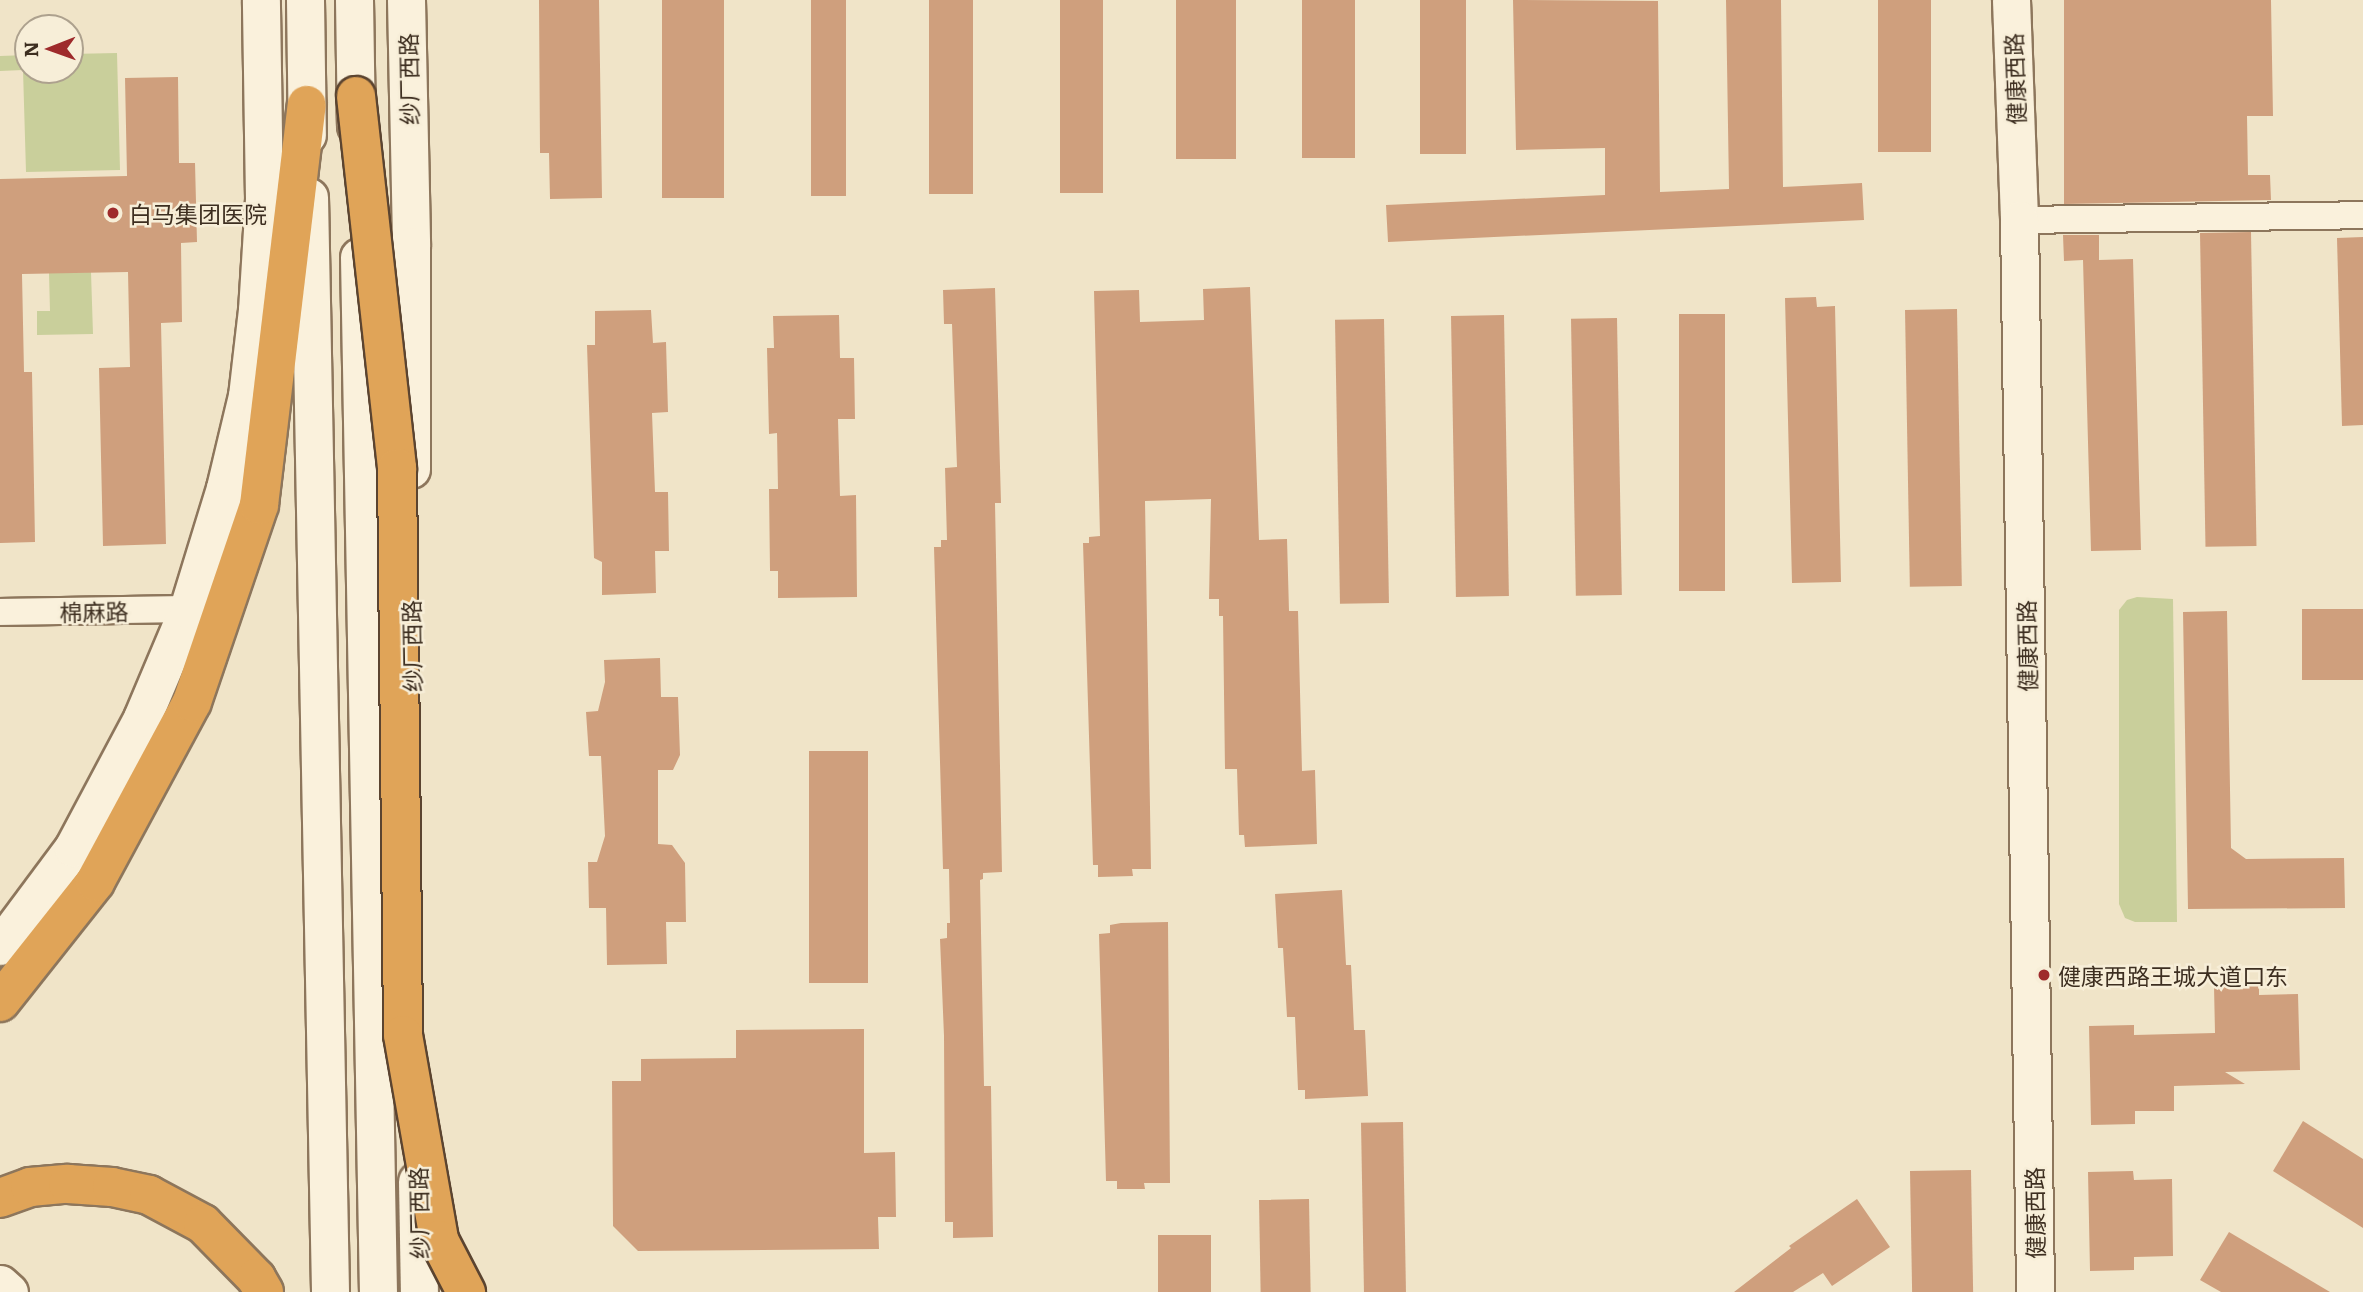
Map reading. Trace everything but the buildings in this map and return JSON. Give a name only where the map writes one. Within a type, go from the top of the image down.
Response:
[{"type":"highway","points":[[356,96],[397,468],[403,1035],[439,1240],[466,1292]]},
{"type":"highway","points":[[0,1020],[95,882],[192,702],[259,505],[307,105]]},
{"type":"highway","points":[[0,1002],[95,882]]},
{"type":"highway","points":[[0,1198],[30,1187],[68,1184],[112,1187],[149,1195],[203,1224],[256,1278],[264,1292]]},
{"type":"main road","points":[[0,946],[73,848],[101,800],[142,718],[188,609],[225,488],[249,385],[264,198],[261,0]]},
{"type":"main road","points":[[305,0],[330,1292]]},
{"type":"main road","points":[[354,0],[378,1292]]},
{"type":"main road","name":"纱厂西路","points":[[406,0],[411,246],[411,596],[419,1292]]},
{"type":"main road","name":"健康西路","points":[[1990,0],[2014,1292]]},
{"type":"main road","name":"健康西路","points":[[2011,0],[2019,220],[2035,1292]]},
{"type":"main road","points":[[376,1154],[384,1292]]},
{"type":"main road","points":[[0,1284],[9,1292]]},
{"type":"street","points":[[2019,220],[2363,215]]},
{"type":"street","name":"棉麻路","points":[[0,612],[188,609]]},
{"type":"green space","points":[[117,53],[120,170],[26,172],[23,84],[84,84],[84,54]]},
{"type":"green space","points":[[0,56],[14,56],[14,70],[0,71]]},
{"type":"green space","points":[[91,272],[93,334],[37,335],[37,311],[50,311],[49,273]]},
{"type":"green space","points":[[2137,597],[2173,599],[2177,922],[2135,922],[2125,918],[2119,904],[2119,610],[2127,600]]},
{"type":"place","name":"白马集团医院","points":[[113,213]]},
{"type":"place","name":"健康西路王城大道口东","points":[[2044,975]]}]
